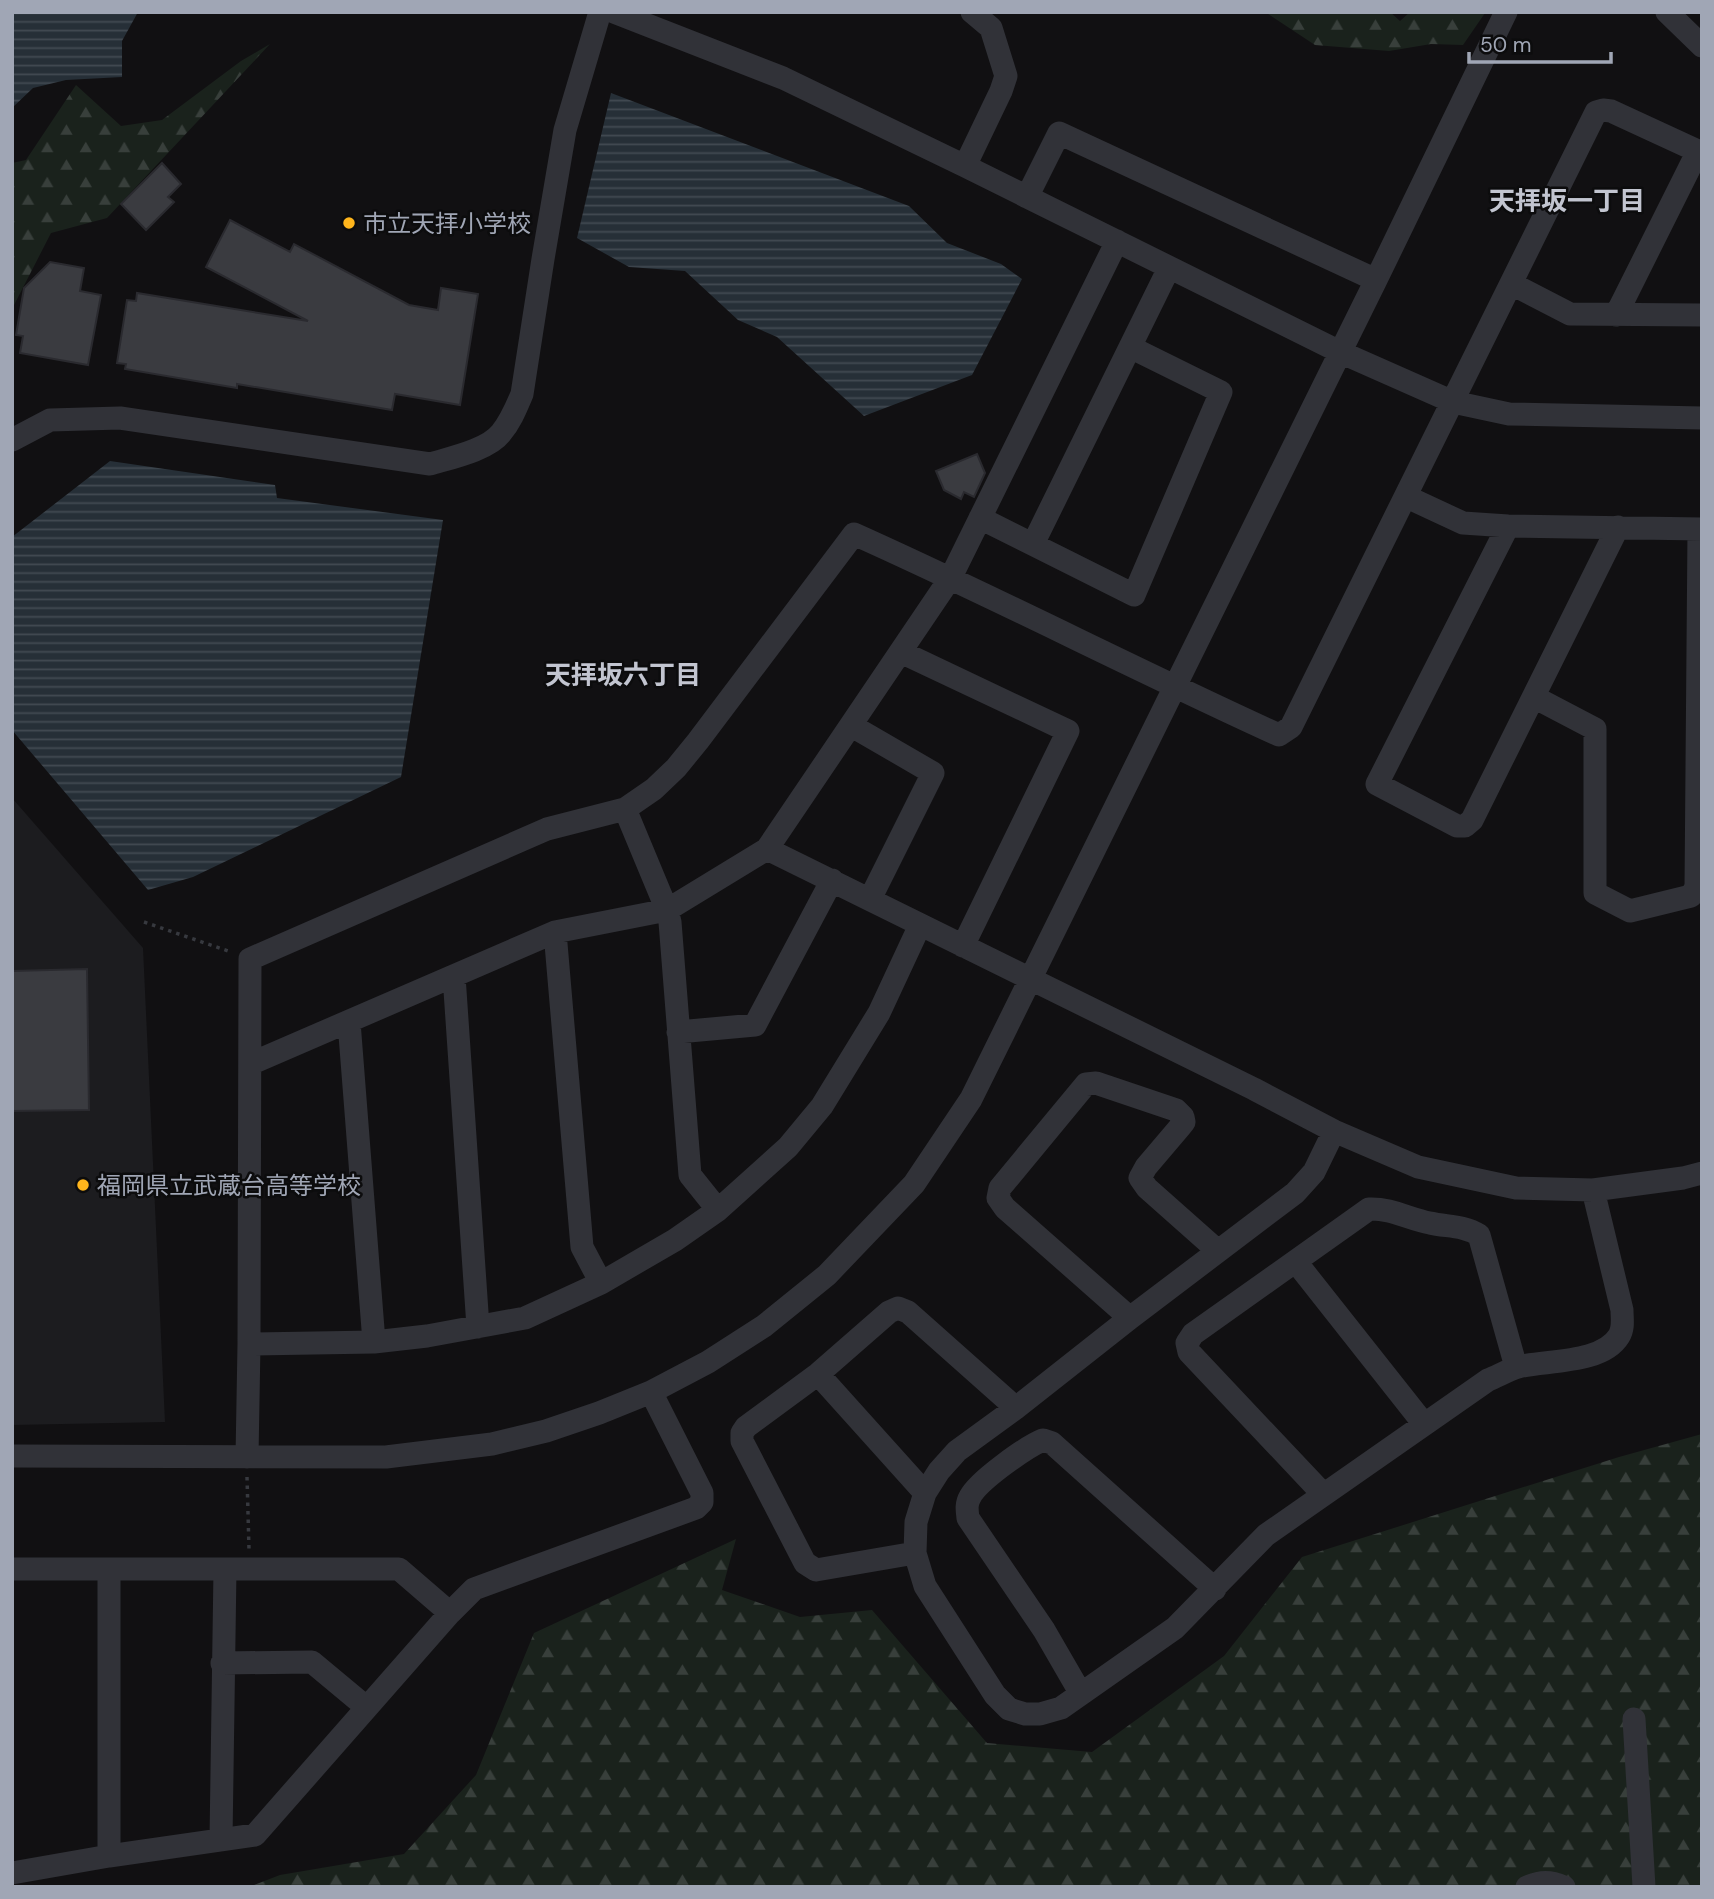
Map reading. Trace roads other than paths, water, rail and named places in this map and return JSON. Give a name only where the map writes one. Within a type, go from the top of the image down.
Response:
[{"type":"street","points":[[12,440],[50,420],[120,418],[430,464],[468,453],[499,436],[514,414],[522,394],[565,130],[600,12]]},
{"type":"street","points":[[614,12],[783,78],[1340,352],[1453,402],[1510,414],[1702,418]]},
{"type":"street","points":[[965,166],[1006,76],[990,28],[972,12]]},
{"type":"street","points":[[12,1456],[386,1457],[492,1444],[545,1431],[651,1392],[708,1362],[764,1326],[827,1275],[914,1184],[971,1099],[1506,12]]},
{"type":"street","points":[[1667,12],[1702,46]]},
{"type":"street","points":[[247,1457],[250,959],[547,829],[625,808],[653,789],[676,768],[854,534],[951,577],[1174,687],[1279,735],[1291,727],[1597,112],[1604,110],[1700,152],[1616,315]]},
{"type":"street","points":[[1027,197],[1059,133],[1376,280]]},
{"type":"street","points":[[250,1064],[555,932],[667,910],[767,849],[951,577],[1117,241]]},
{"type":"street","points":[[1033,544],[1169,268]]},
{"type":"street","points":[[1512,284],[1570,314],[1702,315]]},
{"type":"street","points":[[980,518],[1134,595],[1221,392],[1130,347]]},
{"type":"street","points":[[1407,497],[1463,523],[1700,529],[1696,887],[1691,896],[1630,911],[1595,894],[1595,729],[1534,697]]},
{"type":"street","points":[[1508,526],[1377,784],[1457,826],[1465,826],[1472,820],[1618,527]]},
{"type":"street","points":[[901,652],[1068,731],[963,946]]},
{"type":"street","points":[[852,726],[933,773],[870,899]]},
{"type":"street","points":[[625,808],[670,922],[690,1175],[718,1210]]},
{"type":"street","points":[[767,849],[1334,1131],[1418,1167],[1516,1188],[1593,1190],[1702,1173]]},
{"type":"street","points":[[678,1032],[755,1026],[832,880]]},
{"type":"street","points":[[249,1343],[374,1342],[427,1336],[525,1318],[601,1283],[676,1240],[718,1210],[788,1147],[822,1106],[878,1013],[920,925]]},
{"type":"street","points":[[555,932],[582,1247],[601,1283]]},
{"type":"street","points":[[454,976],[478,1326]]},
{"type":"street","points":[[349,1022],[374,1342]]},
{"type":"street","points":[[1130,1318],[998,1199],[1000,1188],[1086,1084],[1096,1083],[1176,1110],[1183,1117],[1181,1127],[1146,1167],[1140,1178],[1147,1188],[1218,1251]]},
{"type":"street","points":[[1334,1131],[1314,1172],[1295,1194],[957,1451],[939,1471],[925,1493],[916,1522],[915,1553],[925,1586],[995,1695],[1009,1709],[1025,1714],[1040,1714],[1060,1708],[1081,1694],[1175,1628],[1266,1535],[1488,1380],[1516,1367],[1596,1355],[1610,1346],[1619,1336],[1623,1325],[1622,1310],[1593,1190]]},
{"type":"street","points":[[1323,1494],[1189,1352],[1187,1343],[1193,1335],[1369,1209],[1384,1208],[1428,1223],[1469,1229],[1479,1235],[1516,1367]]},
{"type":"street","points":[[1296,1262],[1424,1424]]},
{"type":"street","points":[[915,1553],[816,1570],[805,1563],[742,1441],[742,1433],[746,1427],[818,1374],[889,1312],[898,1308],[908,1312],[1016,1408]]},
{"type":"street","points":[[818,1374],[925,1493]]},
{"type":"street","points":[[12,1873],[255,1835],[450,1613],[474,1590],[696,1508],[702,1502],[702,1493],[651,1392]]},
{"type":"street","points":[[1081,1694],[1044,1630],[968,1518],[966,1504],[978,1485],[1033,1444],[1043,1440],[1052,1443],[1215,1589]]},
{"type":"street","points":[[12,1569],[399,1569],[450,1613]]},
{"type":"street","points":[[108,1856],[109,1569]]},
{"type":"street","points":[[221,1840],[225,1569]]},
{"type":"street","points":[[222,1662],[312,1662],[366,1707]]},
{"type":"street","points":[[1634,1719],[1644,1887]]},
{"type":"street","points":[[1527,1887],[1537,1882],[1552,1881],[1564,1887]]},
{"type":"place","name":"市立天拝小学校","points":[[349,223]]},
{"type":"place","name":"福岡県立武蔵台高等学校","points":[[83,1185]]},
{"type":"district","name":"天拝坂一丁目","points":[[1567,201]]},
{"type":"district","name":"天拝坂六丁目","points":[[623,675]]}]
